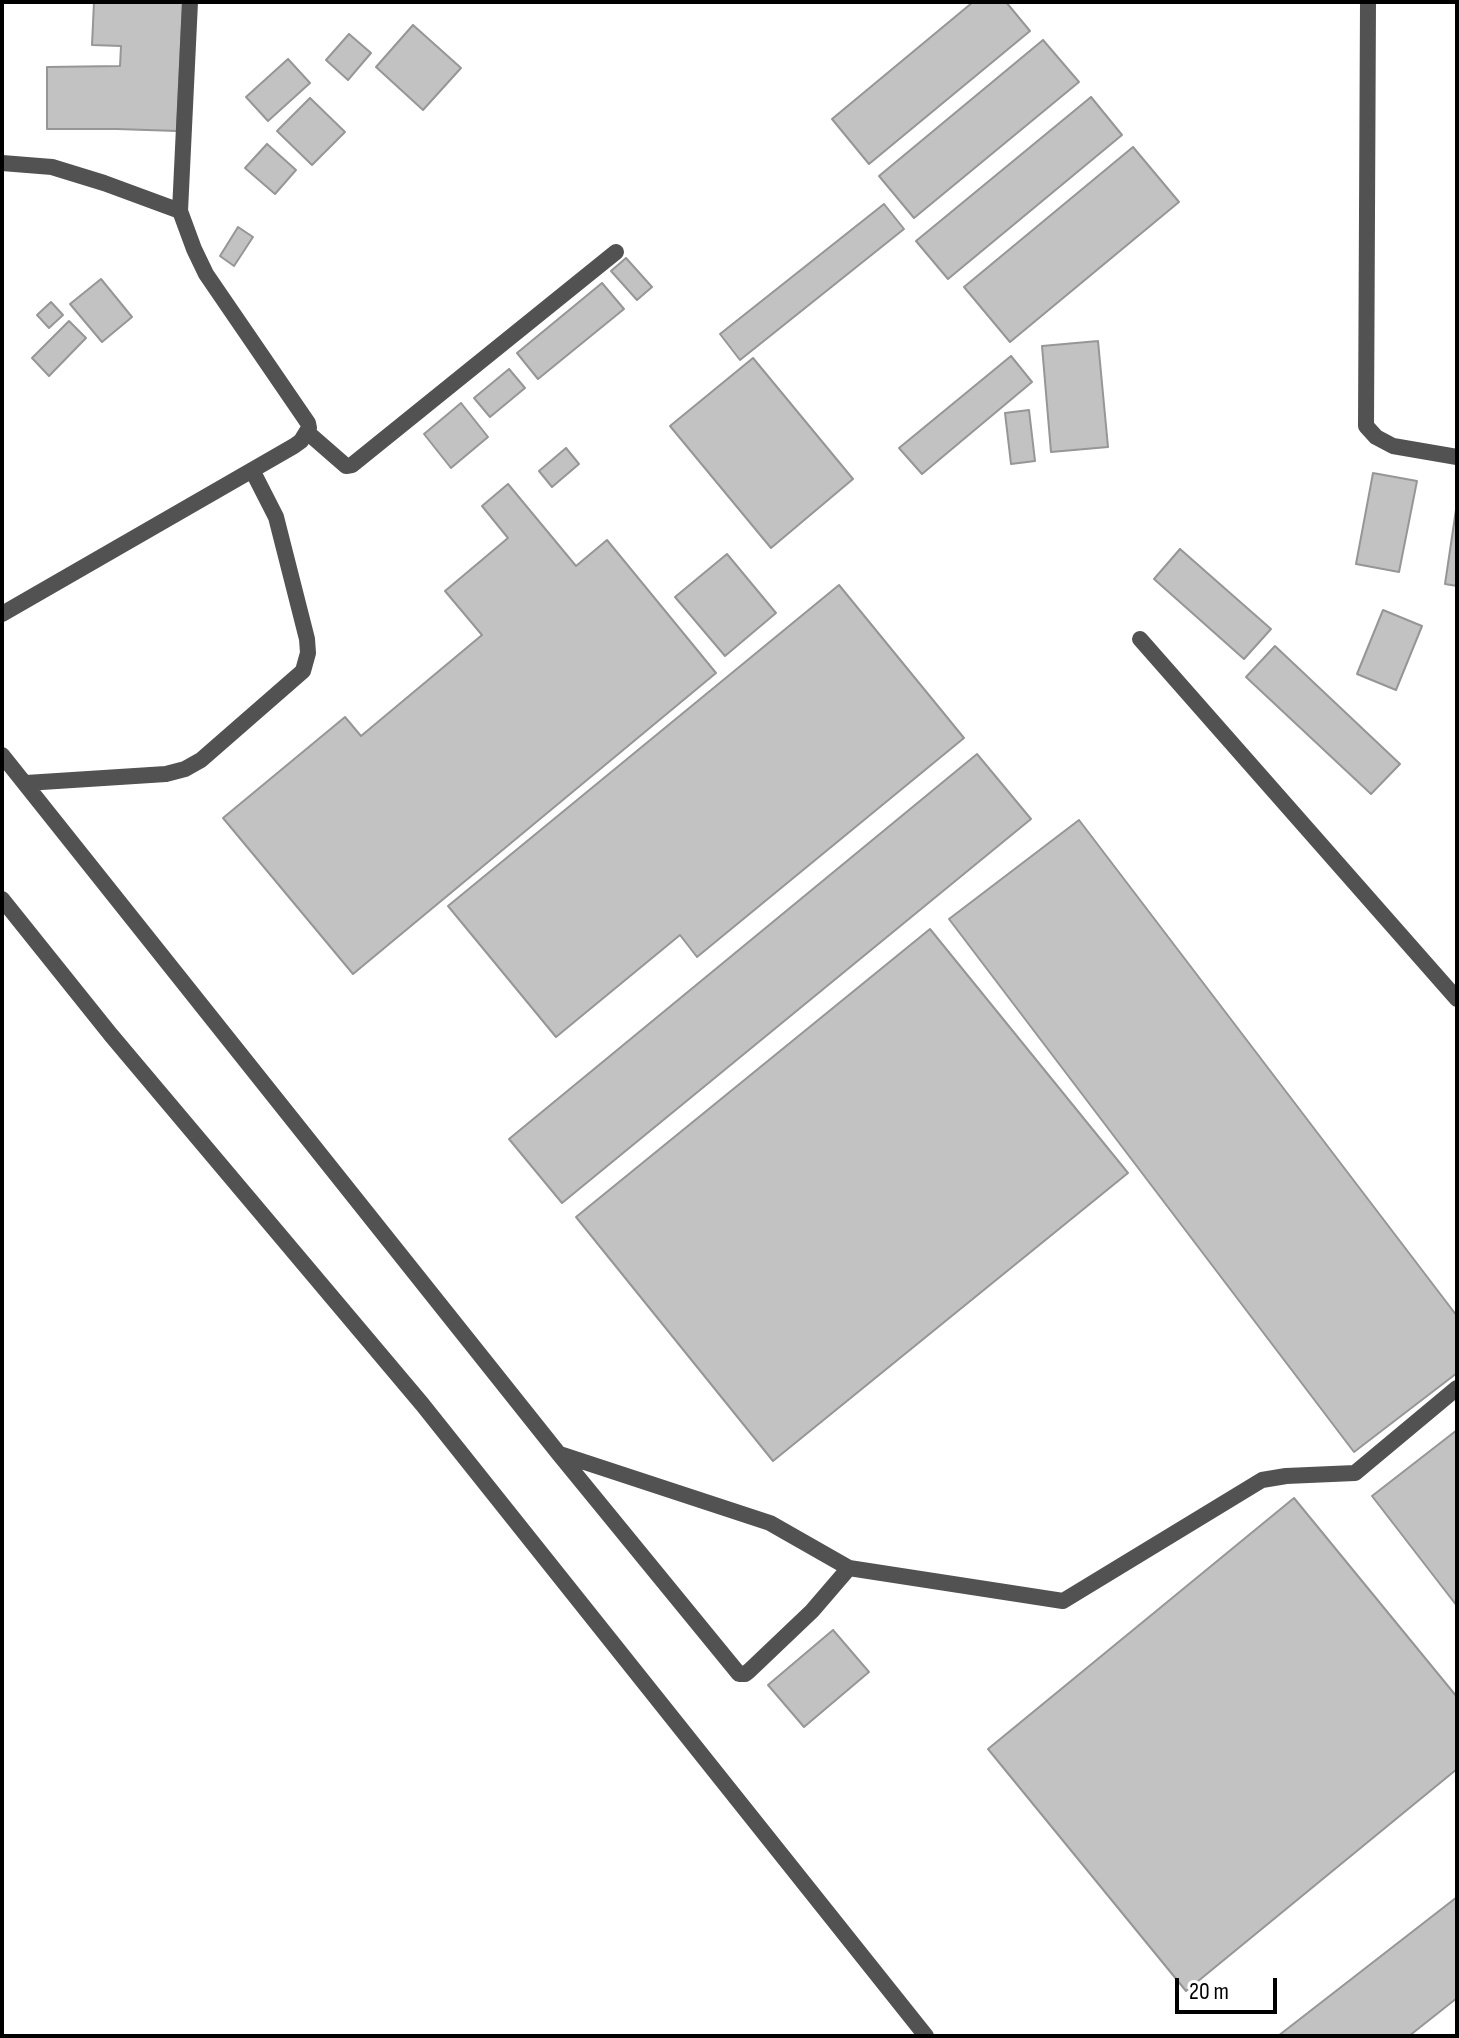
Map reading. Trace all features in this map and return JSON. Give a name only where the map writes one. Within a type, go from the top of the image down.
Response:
[{"type":"street","points":[[2,614],[294,446],[307,432],[308,423],[206,274],[180,211],[190,2]]},
{"type":"street","points":[[1368,2],[1366,426],[1376,437],[1393,446],[1457,457]]},
{"type":"street","points":[[2,163],[52,167],[180,211]]},
{"type":"street","points":[[307,432],[346,466],[352,465],[616,252]]},
{"type":"street","points":[[26,783],[166,774],[185,769],[201,760],[303,671],[308,653],[307,639],[276,517],[252,470]]},
{"type":"street","points":[[1140,639],[1457,999]]},
{"type":"street","points":[[2,755],[559,1454],[739,1674],[749,1671],[812,1611],[849,1568]]},
{"type":"street","points":[[2,899],[111,1035],[422,1404],[926,2036]]},
{"type":"street","points":[[559,1454],[770,1523],[849,1568],[1063,1601],[1262,1480],[1355,1473],[1457,1388]]},
{"type":"building","points":[[94,2],[183,2],[177,131],[47,129],[47,67],[120,66],[121,46],[92,45]]},
{"type":"building","points":[[973,2],[1006,2],[1030,31],[869,164],[832,119]]},
{"type":"building","points":[[413,25],[461,68],[423,110],[376,67]]},
{"type":"building","points":[[349,34],[371,53],[348,80],[326,60]]},
{"type":"building","points":[[1043,40],[1079,82],[914,218],[879,176]]},
{"type":"building","points":[[288,59],[310,83],[268,121],[246,97]]},
{"type":"building","points":[[1091,97],[1122,135],[948,279],[916,241]]},
{"type":"building","points":[[310,98],[345,132],[312,165],[277,131]]},
{"type":"building","points":[[267,144],[296,170],[275,194],[245,168]]},
{"type":"building","points":[[1133,147],[1179,202],[1010,342],[964,287]]},
{"type":"building","points":[[884,204],[904,229],[740,360],[720,334]]},
{"type":"building","points":[[238,227],[253,237],[234,266],[220,256]]},
{"type":"building","points":[[626,258],[652,287],[637,300],[611,271]]},
{"type":"building","points":[[101,279],[132,317],[102,342],[70,304]]},
{"type":"building","points":[[602,283],[624,309],[538,379],[517,353]]},
{"type":"building","points":[[51,302],[63,315],[49,328],[37,315]]},
{"type":"building","points":[[69,321],[86,338],[49,376],[32,358]]},
{"type":"building","points":[[1098,341],[1108,447],[1051,452],[1042,346]]},
{"type":"building","points":[[1011,356],[1032,382],[922,474],[899,448]]},
{"type":"building","points":[[753,358],[853,479],[771,548],[670,426]]},
{"type":"building","points":[[509,369],[525,388],[490,417],[474,398]]},
{"type":"building","points":[[461,403],[488,437],[451,468],[424,434]]},
{"type":"building","points":[[1029,410],[1035,461],[1011,464],[1005,413]]},
{"type":"building","points":[[566,448],[579,464],[552,487],[539,471]]},
{"type":"building","points":[[1373,473],[1417,481],[1399,572],[1356,564]]},
{"type":"building","points":[[508,484],[576,566],[607,540],[716,673],[353,974],[223,818],[345,717],[361,736],[482,635],[445,591],[508,538],[482,506]]},
{"type":"building","points":[[1457,503],[1457,586],[1445,584]]},
{"type":"building","points":[[1180,549],[1271,629],[1244,659],[1154,579]]},
{"type":"building","points":[[727,554],[776,613],[725,656],[675,597]]},
{"type":"building","points":[[839,585],[964,738],[697,957],[680,935],[556,1037],[448,906]]},
{"type":"building","points":[[1383,610],[1422,626],[1396,690],[1357,674]]},
{"type":"building","points":[[1275,646],[1400,764],[1371,794],[1246,677]]},
{"type":"building","points":[[977,754],[1031,819],[562,1203],[509,1139]]},
{"type":"building","points":[[1079,820],[1457,1316],[1457,1373],[1354,1452],[949,919]]},
{"type":"building","points":[[930,929],[1128,1173],[773,1461],[576,1217]]},
{"type":"building","points":[[1457,1430],[1457,1606],[1372,1496]]},
{"type":"building","points":[[1294,1498],[1457,1697],[1457,1769],[1186,1991],[988,1749]]},
{"type":"building","points":[[833,1630],[869,1672],[804,1727],[768,1685]]},
{"type":"building","points":[[1457,1897],[1457,1998],[1409,2036],[1278,2036]]}]
